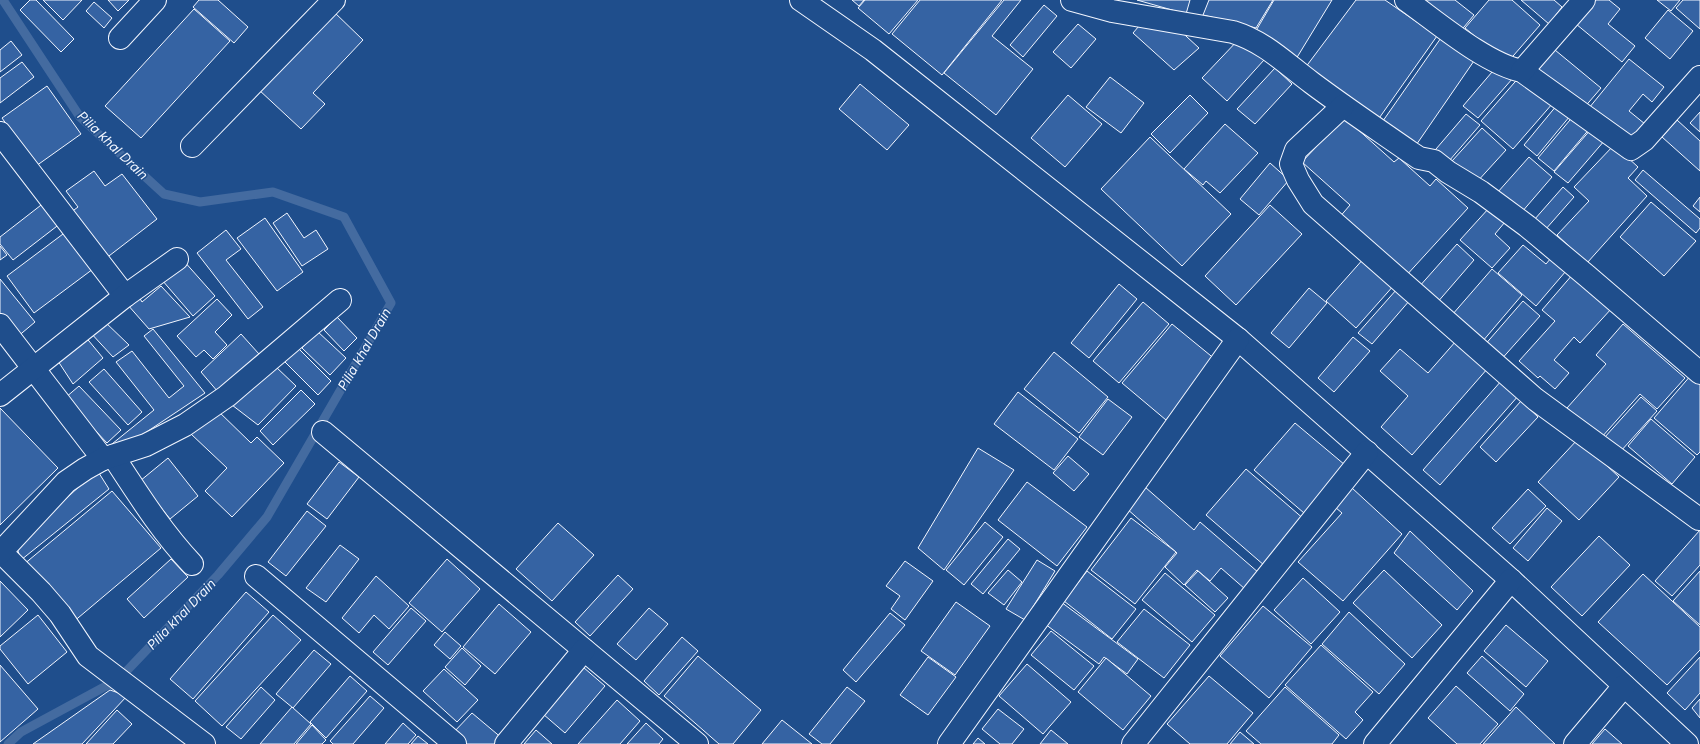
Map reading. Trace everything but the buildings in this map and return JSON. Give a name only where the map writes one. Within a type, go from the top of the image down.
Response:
[{"type":"street","points":[[120,38],[156,0]]},
{"type":"street","points":[[192,146],[334,0]]},
{"type":"street","points":[[801,0],[873,50],[1238,339],[1511,580],[1688,744]]},
{"type":"street","points":[[1072,0],[1112,11],[1233,32],[1251,38],[1280,57],[1343,106],[1410,152],[1419,158],[1434,161],[1448,172],[1481,192],[1527,226],[1700,373]]},
{"type":"street","points":[[1406,0],[1490,59],[1511,69],[1522,71],[1630,149],[1644,140],[1700,77]]},
{"type":"street","points":[[1522,71],[1584,0]]},
{"type":"street","points":[[1343,106],[1296,150],[1292,164],[1298,180],[1313,204],[1535,400],[1700,518]]},
{"type":"street","points":[[0,133],[125,296]]},
{"type":"street","points":[[0,395],[34,370],[125,296],[177,259]]},
{"type":"street","points":[[204,744],[108,673],[88,656],[60,614],[41,592],[1,553],[66,482],[85,469],[108,458],[146,445],[185,425],[227,396],[340,300]]},
{"type":"street","points":[[0,325],[34,370],[108,458],[173,544],[192,564]]},
{"type":"street","points":[[949,744],[1238,339]]},
{"type":"street","points":[[323,432],[697,744]]},
{"type":"street","points":[[1133,744],[1367,452]]},
{"type":"street","points":[[256,576],[455,744]]},
{"type":"street","points":[[1375,744],[1511,580]]},
{"type":"street","points":[[506,744],[584,650]]},
{"type":"street","points":[[1575,744],[1624,686]]},
{"type":"waterway","name":"Pilia khal Drain","points":[[3,0],[80,117],[164,194],[200,202],[273,192],[344,217],[391,303],[267,517],[218,575],[119,679],[21,732],[8,744]]}]
